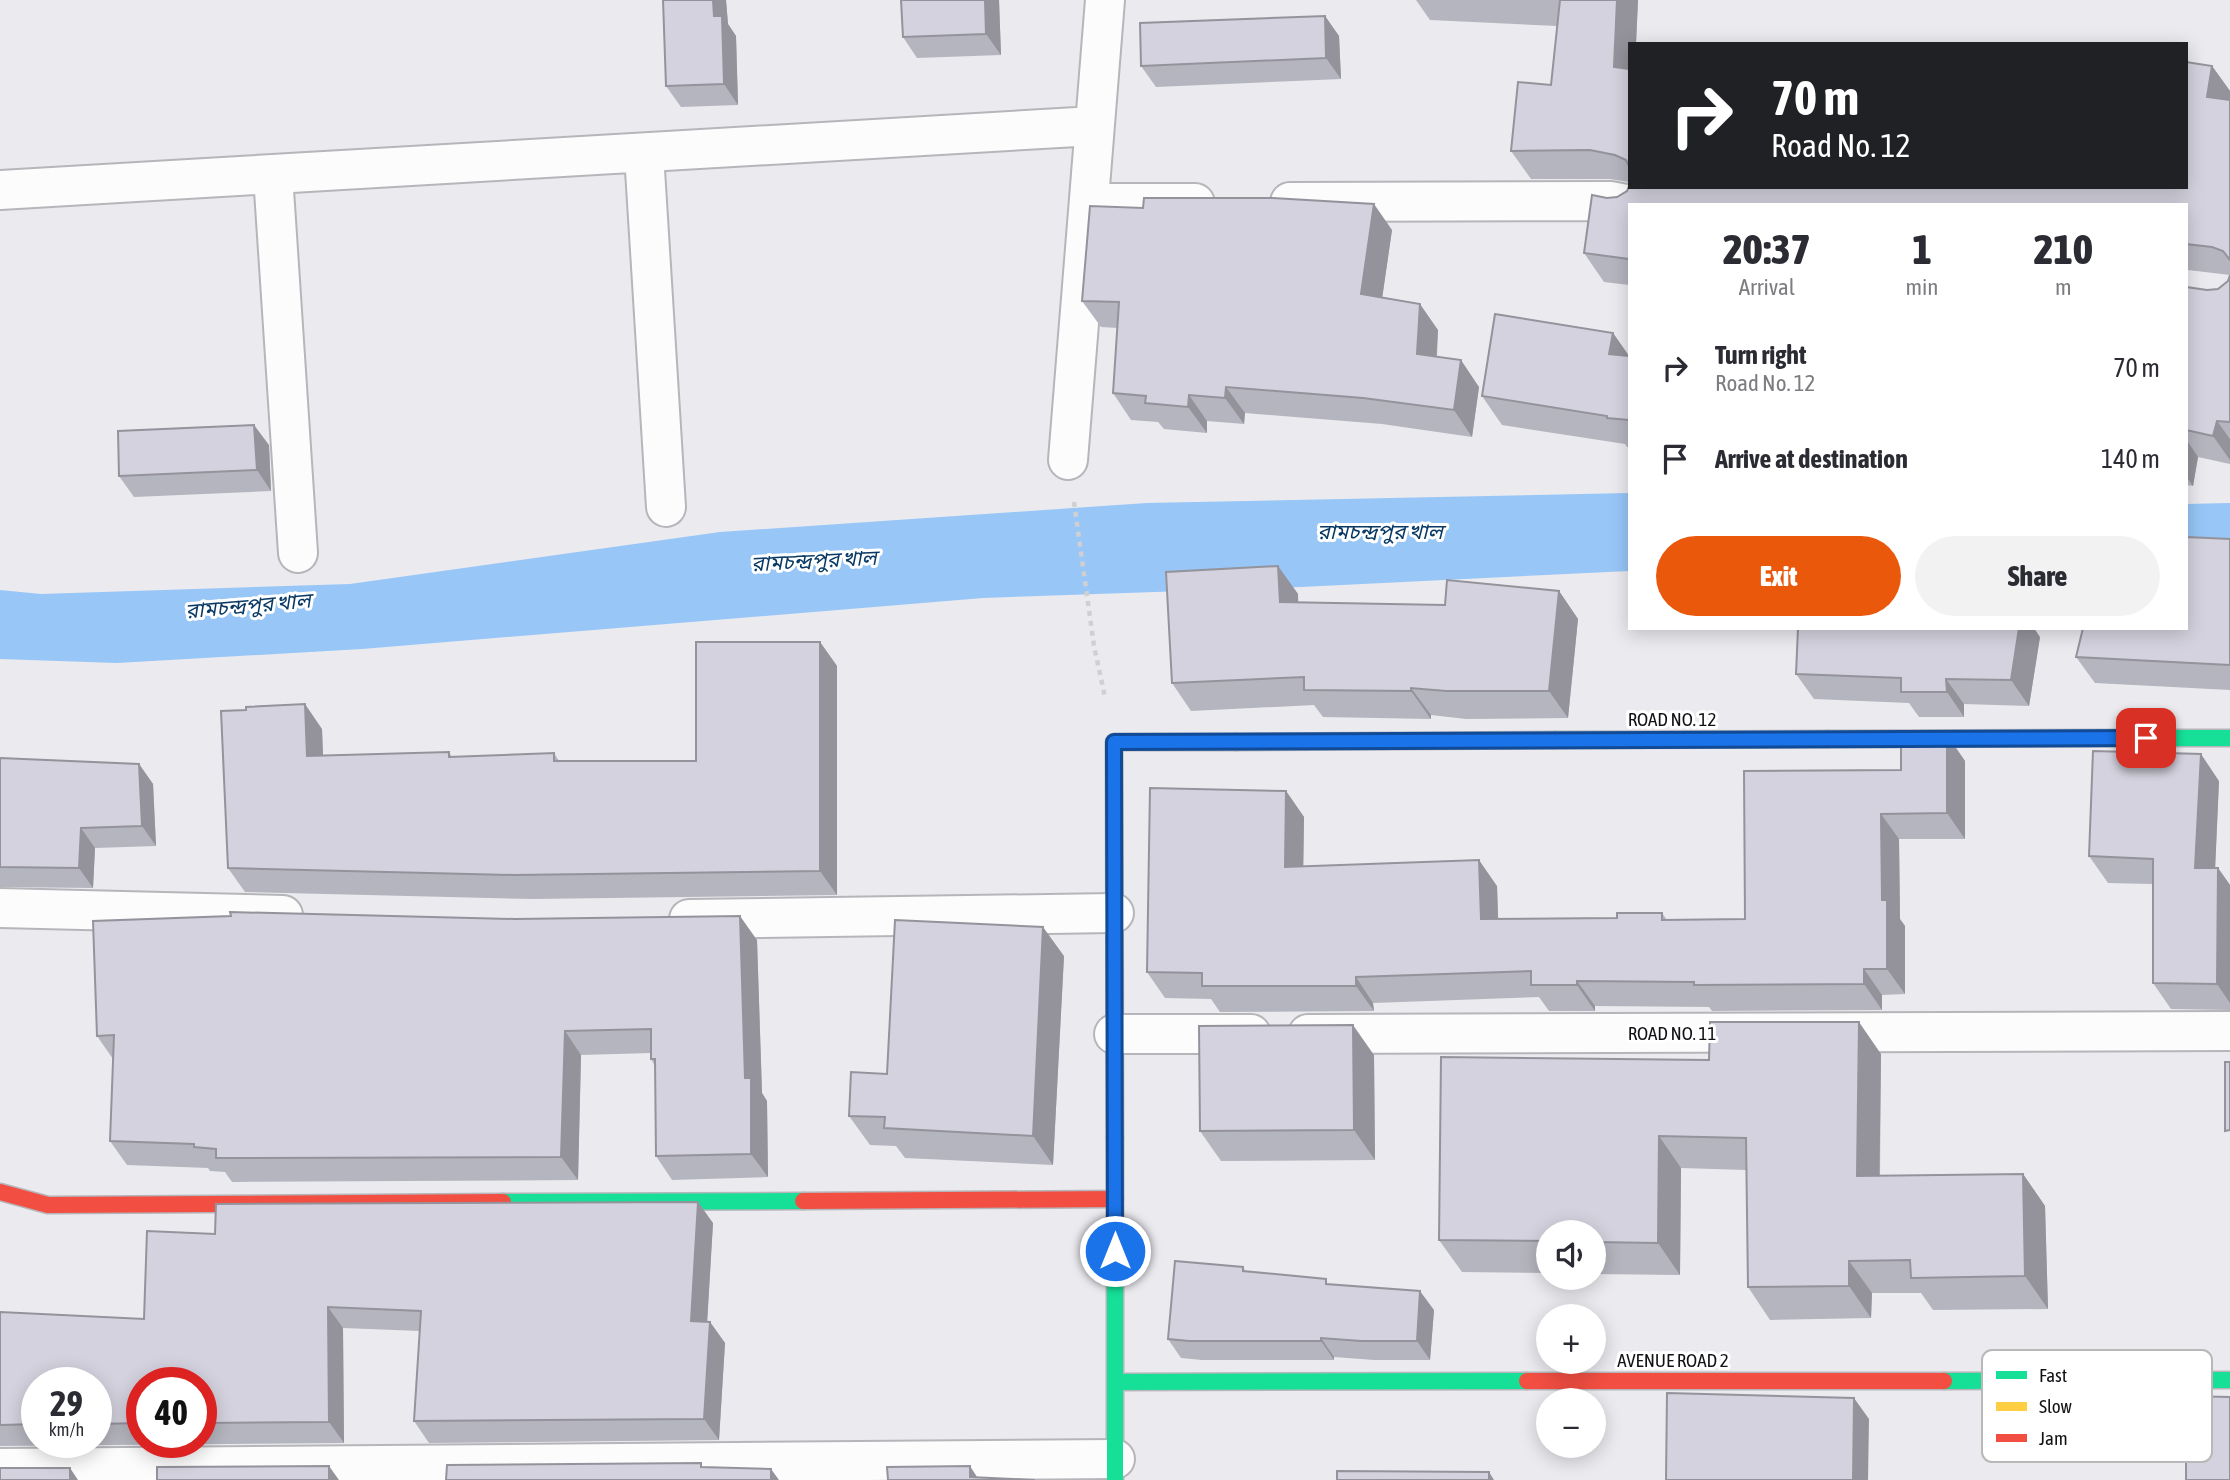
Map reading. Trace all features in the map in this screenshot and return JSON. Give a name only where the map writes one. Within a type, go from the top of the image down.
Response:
[{"type":"street","points":[[1068,460],[1105,0]]},
{"type":"street","points":[[0,190],[1094,127]]},
{"type":"street","points":[[643,154],[666,507]]},
{"type":"street","points":[[273,175],[298,553]]},
{"type":"street","points":[[1089,203],[1610,201],[1628,204]]},
{"type":"street","name":"ROAD NO. 12","points":[[1114,742],[2230,738]]},
{"type":"street","points":[[0,1468],[1115,1470],[1114,742]]},
{"type":"street","points":[[0,908],[313,915]]},
{"type":"street","points":[[657,919],[1114,913]]},
{"type":"street","name":"ROAD NO. 11","points":[[1114,1034],[2230,1031]]},
{"type":"street","points":[[0,1192],[48,1205],[1115,1199]]},
{"type":"street","name":"AVENUE ROAD 2","points":[[1115,1382],[1982,1380]]},
{"type":"street","name":"AVENUE ROAD 2","points":[[2212,1380],[2230,1380]]},
{"type":"path","points":[[1068,460],[1094,646],[1114,742]]},
{"type":"water","name":"রামচন্দ্রপুর খাল","points":[[1628,493],[1628,571],[1301,587],[983,598],[362,649],[117,663],[0,659],[0,590],[41,594],[350,584],[720,532],[1147,503]]},
{"type":"water","points":[[2230,503],[2230,549],[2188,550],[2188,504]]},
{"type":"building","points":[[663,0],[713,0],[714,16],[722,16],[724,84],[666,86]]},
{"type":"building","points":[[901,0],[985,0],[986,34],[903,37]]},
{"type":"building","points":[[1560,0],[1617,0],[1614,67],[1628,69],[1628,164],[1626,160],[1615,155],[1590,150],[1511,151],[1518,82],[1551,85]]},
{"type":"building","points":[[1325,16],[1326,58],[1141,66],[1140,23]]},
{"type":"building","points":[[2188,62],[2212,66],[2207,97],[2230,100],[2230,260],[2223,251],[2188,244],[2188,203],[1628,203],[1628,259],[1584,253],[1592,195],[1617,197],[1628,188],[2188,189]]},
{"type":"building","points":[[1144,198],[1273,198],[1374,204],[1361,294],[1420,304],[1417,354],[1461,360],[1454,410],[1363,398],[1226,387],[1225,398],[1189,395],[1188,407],[1145,403],[1146,396],[1113,393],[1119,302],[1082,301],[1090,206],[1143,208]]},
{"type":"building","points":[[2230,275],[2230,422],[2217,421],[2213,436],[2188,430],[2188,287],[2218,289],[2228,281]]},
{"type":"building","points":[[1495,314],[1613,333],[1609,354],[1628,356],[1628,420],[1482,396]]},
{"type":"building","points":[[254,425],[257,470],[119,476],[118,431]]},
{"type":"building","points":[[2188,537],[2230,539],[2230,665],[2076,657],[2083,630],[2188,630]]},
{"type":"building","points":[[1278,566],[1280,602],[1445,605],[1447,580],[1559,591],[1549,691],[1446,691],[1411,688],[1411,691],[1304,690],[1304,677],[1172,683],[1166,572]]},
{"type":"building","points":[[1798,630],[2019,630],[2011,680],[1946,679],[1947,692],[1901,692],[1901,678],[1796,674]]},
{"type":"building","points":[[696,642],[820,642],[820,871],[515,875],[228,868],[221,711],[305,704],[307,756],[449,752],[449,757],[554,753],[554,761],[696,761]]},
{"type":"building","points":[[1901,735],[1947,735],[1947,813],[1881,814],[1882,900],[1887,900],[1887,969],[1864,969],[1864,984],[1694,985],[1694,982],[1577,981],[1577,985],[1531,985],[1531,971],[1356,977],[1356,986],[1202,986],[1202,973],[1147,972],[1150,788],[1286,791],[1285,867],[1479,860],[1481,919],[1617,918],[1617,913],[1662,913],[1662,920],[1745,919],[1744,771],[1901,770]]},
{"type":"building","points":[[2093,751],[2201,754],[2195,868],[2218,868],[2217,984],[2153,983],[2153,859],[2089,856]]},
{"type":"building","points":[[0,758],[139,764],[142,826],[81,828],[79,868],[0,867]]},
{"type":"building","points":[[230,912],[515,919],[740,916],[745,1078],[751,1078],[751,1154],[656,1156],[655,1059],[651,1059],[651,1029],[565,1031],[561,1157],[216,1158],[216,1149],[194,1147],[194,1144],[110,1141],[114,1035],[97,1036],[93,921],[231,916]]},
{"type":"building","points":[[895,920],[1043,927],[1033,1136],[884,1128],[885,1117],[849,1116],[851,1072],[887,1074]]},
{"type":"building","points":[[1710,1022],[1859,1022],[1857,1176],[2023,1174],[2025,1276],[1911,1278],[1910,1260],[1849,1261],[1849,1286],[1748,1287],[1746,1138],[1659,1136],[1658,1243],[1606,1242],[1606,1220],[1536,1220],[1536,1241],[1439,1240],[1441,1057],[1709,1060]]},
{"type":"building","points":[[1353,1025],[1354,1130],[1200,1131],[1199,1026]]},
{"type":"building","points":[[2225,1062],[2230,1062],[2230,1130],[2225,1131]]},
{"type":"building","points":[[698,1202],[691,1321],[710,1322],[704,1419],[414,1421],[421,1311],[328,1307],[329,1422],[217,1423],[217,1367],[126,1367],[126,1423],[112,1424],[112,1367],[21,1367],[21,1424],[0,1425],[0,1312],[144,1319],[147,1231],[215,1234],[216,1204]]},
{"type":"building","points":[[1175,1261],[1326,1279],[1326,1284],[1420,1291],[1417,1341],[1321,1338],[1321,1341],[1168,1339]]},
{"type":"building","points":[[1667,1393],[1854,1398],[1853,1480],[1666,1480]]},
{"type":"building","points":[[2212,1397],[2230,1397],[2230,1480],[2186,1480],[2186,1462],[2212,1462]]},
{"type":"building","points":[[701,1463],[701,1467],[771,1469],[771,1480],[446,1480],[447,1465]]},
{"type":"building","points":[[329,1466],[329,1480],[157,1480],[157,1467]]},
{"type":"building","points":[[970,1466],[970,1477],[1035,1480],[888,1480],[887,1467]]},
{"type":"building","points":[[0,1468],[70,1468],[70,1480],[0,1480]]},
{"type":"building","points":[[1337,1471],[1489,1472],[1489,1480],[1337,1480]]},
{"type":"traffic: fast","points":[[2133,738],[2230,738]]},
{"type":"traffic: fast","points":[[1236,742],[1555,740]]},
{"type":"traffic: fast","points":[[1115,1138],[1115,1480]]},
{"type":"traffic: fast","points":[[503,1202],[803,1201]]},
{"type":"traffic: fast","points":[[2212,1380],[2230,1380]]},
{"type":"traffic: fast","points":[[1115,1382],[1527,1381]]},
{"type":"traffic: fast","points":[[1944,1381],[1982,1381]]},
{"type":"traffic: slow","points":[[1555,740],[1827,739]]},
{"type":"traffic: slow","points":[[1115,1138],[1114,742],[1236,742]]},
{"type":"traffic: jam","points":[[1827,739],[2133,738]]},
{"type":"traffic: jam","points":[[0,1192],[48,1205],[503,1202]]},
{"type":"traffic: jam","points":[[803,1201],[1115,1199]]},
{"type":"traffic: jam","points":[[1527,1381],[1944,1381]]},
{"type":"route","points":[[1115,1251],[1114,742],[2146,738]]}]
